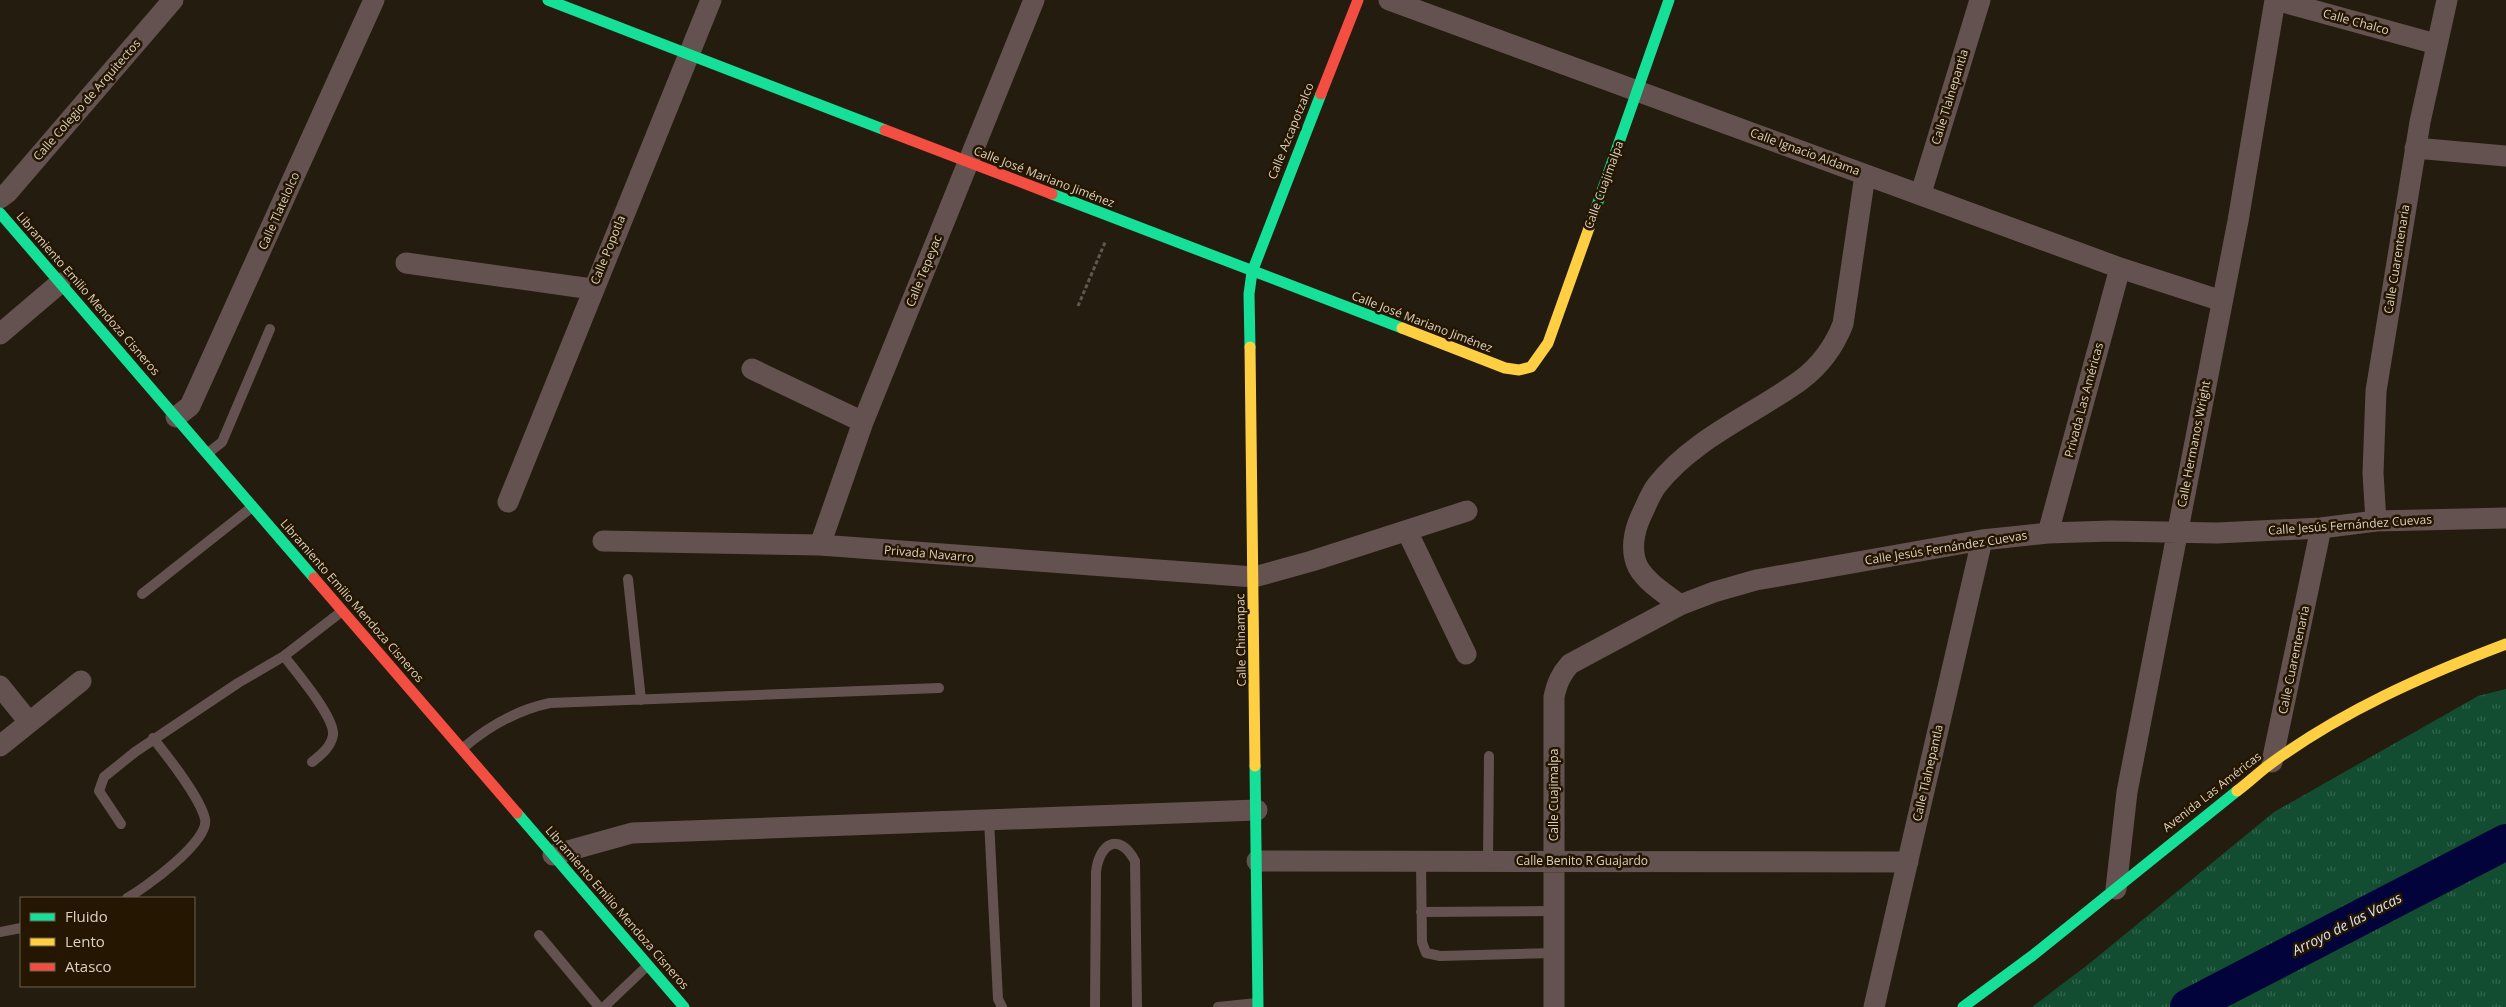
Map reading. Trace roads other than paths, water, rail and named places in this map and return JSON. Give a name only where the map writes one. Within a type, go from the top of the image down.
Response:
[{"type":"street","name":"Calle Colegio de Arquitectos","points":[[0,198],[8,192],[173,0]]},
{"type":"street","name":"Calle Tlatelolco","points":[[176,417],[190,406],[374,0]]},
{"type":"street","name":"Calle José Mariano Jiménez","points":[[548,0],[1505,368],[1519,370],[1531,367]]},
{"type":"street","name":"Calle Popotla","points":[[508,502],[592,289],[711,0]]},
{"type":"street","name":"Calle Tepeyac","points":[[820,545],[863,422],[1034,0]]},
{"type":"street","name":"Calle Azcapotzalco","points":[[1252,272],[1358,0]]},
{"type":"street","name":"Calle Ignacio Aldama","points":[[1389,0],[1866,175],[1921,193],[2120,268],[2222,301]]},
{"type":"street","name":"Calle Cuajimalpa","points":[[1531,367],[1548,343],[1669,0]]},
{"type":"street","name":"Calle Tlalnepantla","points":[[1921,193],[1980,0]]},
{"type":"street","name":"Calle Chalco","points":[[2275,0],[2436,44]]},
{"type":"street","name":"Calle Hermanos Wright","points":[[2116,889],[2127,792],[2238,221],[2275,0]]},
{"type":"street","name":"Calle Cuarentenaria","points":[[2376,521],[2373,473],[2376,391],[2415,148],[2447,0]]},
{"type":"street","points":[[2415,148],[2506,156]]},
{"type":"street","points":[[1680,605],[1647,579],[1638,566],[1634,549],[1635,527],[1656,486],[1673,469],[1707,439],[1801,380],[1823,360],[1836,342],[1843,324],[1866,175]]},
{"type":"street","name":"Libramiento Emilio Mendoza Cisneros","points":[[0,213],[684,1007]]},
{"type":"street","points":[[406,263],[592,289]]},
{"type":"street","name":"Privada Las Américas","points":[[2048,533],[2120,268]]},
{"type":"street","name":"Calle Chinampac","points":[[1252,272],[1249,294],[1258,1005]]},
{"type":"street","points":[[0,334],[60,283]]},
{"type":"street","points":[[752,369],[863,422]]},
{"type":"street","points":[[1254,577],[1467,511]]},
{"type":"street","name":"Calle Jesús Fernández Cuevas","points":[[1561,674],[1570,664],[1680,605],[1714,592],[1756,580],[1982,540],[2048,533],[2111,531],[2176,533],[2321,528],[2376,521],[2506,518]]},
{"type":"street","name":"Calle Cuarentenaria","points":[[2272,762],[2321,528]]},
{"type":"street","points":[[1407,531],[1466,654]]},
{"type":"street","name":"Calle Tlalnepantla","points":[[1874,1007],[1982,540]]},
{"type":"street","name":"Privada Navarro","points":[[603,541],[820,545],[1254,577]]},
{"type":"street","name":"Avenida Las Américas","points":[[1962,1007],[2027,961],[2116,889],[2175,838],[2272,762],[2333,724],[2393,692],[2462,659],[2506,644]]},
{"type":"street","name":"Calle Cuajimalpa","points":[[1554,1007],[1554,697],[1561,674]]},
{"type":"street","points":[[0,746],[81,682]]},
{"type":"street","points":[[0,686],[29,722]]},
{"type":"street","points":[[553,855],[632,833],[1257,810]]},
{"type":"street","name":"Calle Benito R Guajardo","points":[[1257,861],[1908,862]]},
{"type":"lane","points":[[207,454],[222,442],[270,329]]},
{"type":"lane","points":[[142,594],[252,506]]},
{"type":"lane","points":[[628,579],[641,700]]},
{"type":"lane","points":[[121,824],[99,791],[100,784],[114,769],[154,738],[284,656],[343,611]]},
{"type":"lane","points":[[284,656],[332,723],[332,741],[325,751],[312,762]]},
{"type":"lane","points":[[462,749],[482,732],[529,708],[550,703],[939,688]]},
{"type":"lane","points":[[129,897],[142,890],[200,838],[205,826],[205,818],[187,784],[154,738]]},
{"type":"lane","points":[[1488,861],[1489,756]]},
{"type":"lane","points":[[988,820],[998,999],[1002,1007]]},
{"type":"lane","points":[[1095,1007],[1097,859],[1102,850],[1109,844],[1121,844],[1130,850],[1135,861],[1137,1007]]},
{"type":"lane","points":[[1421,861],[1423,949],[1432,955],[1554,953]]},
{"type":"lane","points":[[1421,912],[1554,911]]},
{"type":"lane","points":[[0,932],[20,928]]},
{"type":"lane","points":[[539,935],[599,1007]]},
{"type":"lane","points":[[604,1007],[648,966]]},
{"type":"lane","points":[[1218,1007],[1258,1005]]},
{"type":"waterway","name":"Arroyo de las Vacas","points":[[2188,1007],[2506,842]]}]
